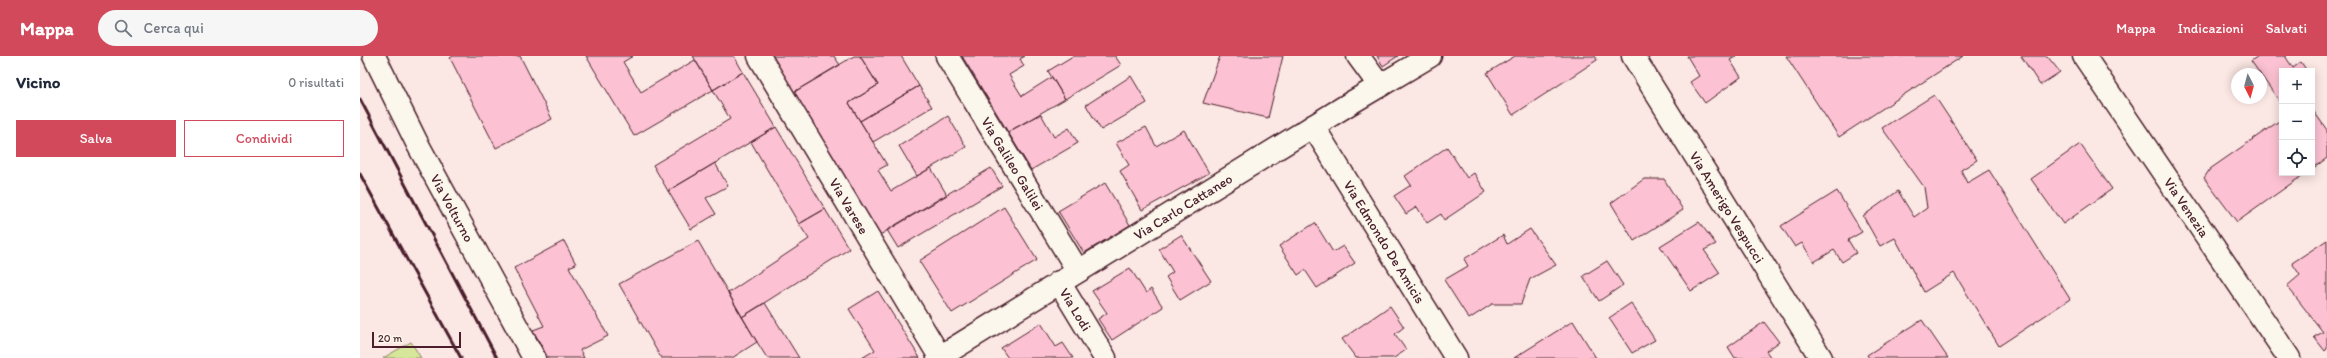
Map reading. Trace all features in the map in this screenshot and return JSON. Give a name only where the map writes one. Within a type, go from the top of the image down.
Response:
[{"type":"street","name":"Via Volturno","points":[[374,56],[421,150],[534,358]]},
{"type":"street","name":"Via Varese","points":[[758,56],[939,357]]},
{"type":"street","name":"Via Galileo Galilei","points":[[947,56],[1078,271]]},
{"type":"street","points":[[1358,56],[1380,86]]},
{"type":"street","name":"Via Carlo Cattaneo","points":[[939,357],[1313,126],[1430,56]]},
{"type":"street","name":"Via Amerigo Vespucci","points":[[1633,56],[1821,358]]},
{"type":"street","name":"Via Venezia","points":[[2084,56],[2289,358]]},
{"type":"street","name":"Via Edmondo De Amicis","points":[[1313,126],[1456,358]]},
{"type":"street","name":"Via Lodi","points":[[1059,282],[1105,358]]},
{"type":"green space","points":[[411,342],[421,358],[383,358]]},
{"type":"building","points":[[453,56],[520,56],[552,119],[496,148],[450,58]]},
{"type":"building","points":[[586,56],[633,56],[623,62],[641,92],[695,60],[713,90],[634,136]]},
{"type":"building","points":[[693,56],[734,56],[743,72],[713,90]]},
{"type":"building","points":[[772,56],[834,56],[840,65],[794,92]]},
{"type":"building","points":[[854,56],[860,56],[878,85],[849,103],[887,165],[878,170],[891,191],[931,168],[947,195],[880,235],[794,92]]},
{"type":"building","points":[[860,56],[901,56],[919,86],[860,121],[849,103],[878,85]]},
{"type":"building","points":[[962,56],[1025,56],[1020,59],[1024,66],[1009,75],[1022,96],[1052,77],[1065,99],[1008,132]]},
{"type":"building","points":[[1073,56],[1115,56],[1121,65],[1065,99],[1048,71]]},
{"type":"building","points":[[1220,56],[1283,56],[1268,118],[1203,103]]},
{"type":"building","points":[[1377,56],[1398,56],[1383,66]]},
{"type":"building","points":[[1515,56],[1595,56],[1597,60],[1513,115],[1487,73]]},
{"type":"building","points":[[1687,56],[1737,56],[1730,60],[1741,77],[1705,103],[1690,82],[1699,76]]},
{"type":"building","points":[[1786,56],[1963,56],[1839,137]]},
{"type":"building","points":[[2021,56],[2047,56],[2060,72],[2040,85]]},
{"type":"building","points":[[2258,56],[2285,56],[2293,68],[2279,68],[2279,101],[2267,84],[2267,68],[2256,68],[2251,61]]},
{"type":"building","points":[[2301,62],[2305,68],[2293,68]]},
{"type":"building","points":[[743,72],[776,127],[668,191],[653,165],[730,119],[713,90]]},
{"type":"building","points":[[1131,76],[1147,103],[1101,130],[1086,105]]},
{"type":"building","points":[[919,86],[932,107],[873,142],[860,121]]},
{"type":"building","points":[[1934,95],[1977,160],[1961,170],[1967,183],[1989,170],[2070,299],[1999,346],[1954,273],[1924,292],[1895,238],[1880,246],[1863,216],[1898,191],[1914,217],[1927,208],[1924,187],[1882,128]]},
{"type":"building","points":[[2315,113],[2327,130],[2327,158],[2315,167]]},
{"type":"building","points":[[1041,114],[1054,137],[1069,128],[1078,143],[1031,170],[1008,132]]},
{"type":"building","points":[[948,116],[966,147],[917,176],[899,146]]},
{"type":"building","points":[[2279,121],[2279,176],[2302,176],[2237,222],[2204,178],[2210,169]]},
{"type":"building","points":[[776,127],[825,209],[799,224],[751,142]]},
{"type":"building","points":[[1146,127],[1156,146],[1184,130],[1209,173],[1142,210],[1120,171],[1129,165],[1116,143]]},
{"type":"building","points":[[2080,144],[2112,189],[2063,224],[2031,179]]},
{"type":"building","points":[[1447,147],[1467,178],[1474,173],[1486,192],[1444,220],[1441,214],[1427,223],[1417,207],[1406,214],[1394,196],[1411,185],[1405,176]]},
{"type":"building","points":[[715,163],[728,186],[706,198],[716,214],[691,229],[668,191]]},
{"type":"building","points":[[991,168],[1002,186],[898,248],[887,230]]},
{"type":"building","points":[[1644,179],[1664,179],[1683,210],[1634,241],[1611,203]]},
{"type":"building","points":[[1105,183],[1130,225],[1084,253],[1058,211]]},
{"type":"building","points":[[1837,191],[1862,232],[1848,240],[1856,253],[1842,262],[1834,250],[1814,262],[1802,243],[1795,247],[1781,226]]},
{"type":"building","points":[[1004,207],[1037,260],[952,313],[919,261]]},
{"type":"building","points":[[825,209],[849,249],[742,317],[728,293],[809,239],[799,224]]},
{"type":"building","points":[[1699,222],[1716,244],[1704,250],[1720,273],[1691,291],[1660,246]]},
{"type":"building","points":[[1315,223],[1333,252],[1343,246],[1355,263],[1317,288],[1305,270],[1298,275],[1279,246]]},
{"type":"building","points":[[1530,229],[1556,265],[1530,279],[1521,304],[1492,304],[1469,319],[1444,280],[1468,266],[1464,259],[1503,235],[1507,244]]},
{"type":"building","points":[[1181,235],[1211,281],[1180,300],[1166,277],[1173,272],[1159,249]]},
{"type":"building","points":[[2327,240],[2327,349],[2325,351],[2314,337],[2323,332],[2287,286],[2300,275],[2292,263]]},
{"type":"building","points":[[564,241],[576,264],[569,267],[608,336],[580,350],[584,358],[548,358],[533,330],[544,326],[514,268]]},
{"type":"building","points":[[698,241],[757,342],[732,358],[661,358],[619,284]]},
{"type":"building","points":[[1607,261],[1623,285],[1599,301],[1583,276]]},
{"type":"building","points":[[1130,268],[1146,293],[1151,289],[1163,307],[1112,340],[1098,319],[1107,313],[1092,291]]},
{"type":"building","points":[[878,291],[920,358],[862,358],[875,350],[849,309]]},
{"type":"building","points":[[765,303],[799,358],[767,358],[757,342],[742,317]]},
{"type":"building","points":[[1631,303],[1655,340],[1632,353],[1609,318]]},
{"type":"building","points":[[1390,306],[1404,327],[1395,334],[1406,350],[1394,358],[1356,358],[1342,339]]},
{"type":"building","points":[[1922,320],[1948,358],[1869,358],[1867,355]]},
{"type":"building","points":[[1573,321],[1596,358],[1514,358]]},
{"type":"building","points":[[1764,322],[1779,342],[1766,351],[1771,358],[1735,358],[1728,347]]},
{"type":"building","points":[[1041,323],[1056,347],[1063,343],[1073,358],[1008,358],[1001,348]]},
{"type":"railway","points":[[360,99],[497,358]]},
{"type":"railway","points":[[360,174],[461,358]]}]
